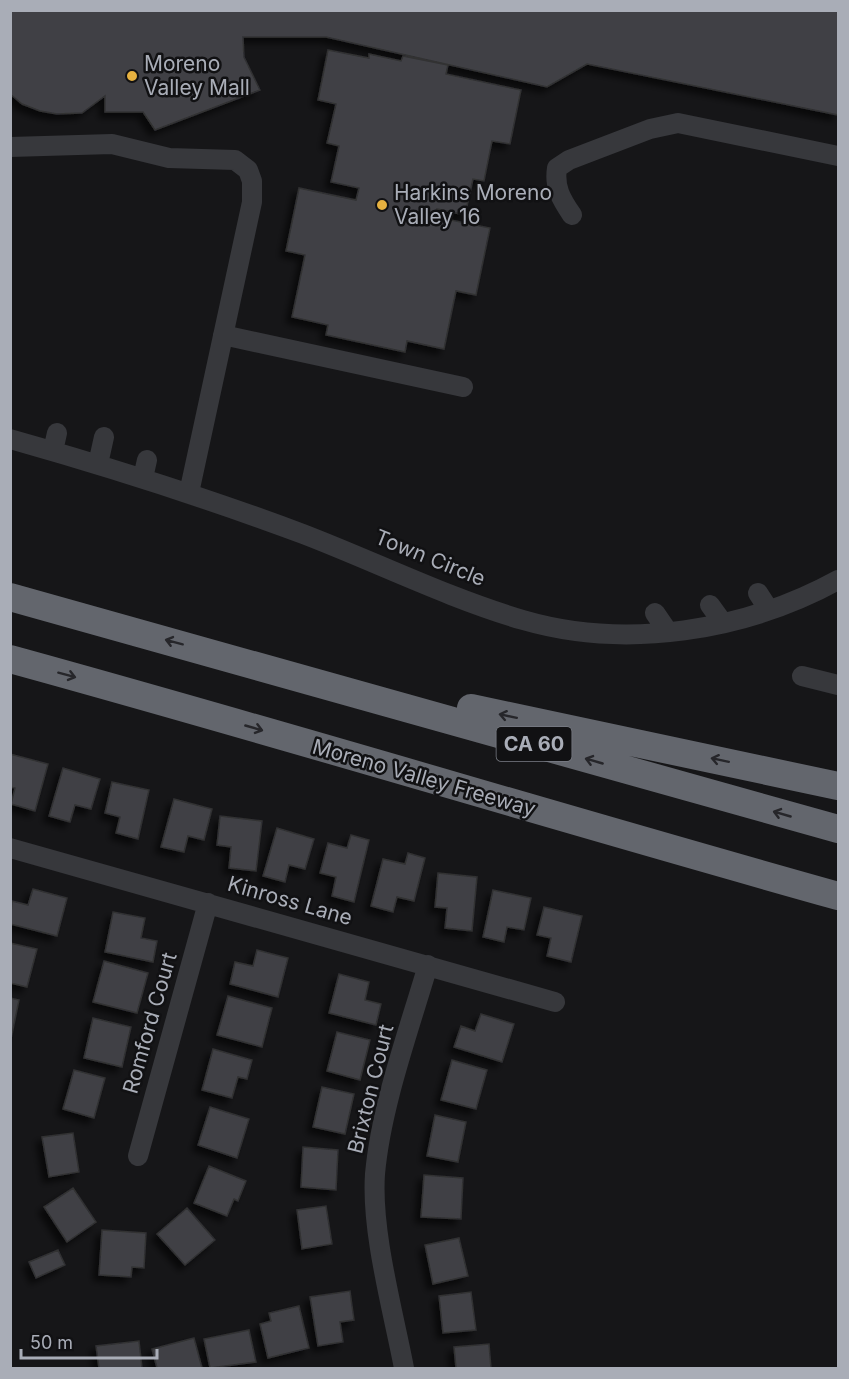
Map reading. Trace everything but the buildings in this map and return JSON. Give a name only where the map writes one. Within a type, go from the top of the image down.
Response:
[{"type":"highway","name":"CA 60","points":[[10,597],[838,830]]},
{"type":"highway","points":[[230,658],[838,786]]},
{"type":"highway","name":"Moreno Valley Freeway","points":[[10,659],[838,896]]},
{"type":"highway","points":[[598,829],[838,907]]},
{"type":"street","points":[[572,215],[561,198],[555,182],[557,168],[569,160],[650,129],[678,123],[838,156]]},
{"type":"street","points":[[10,147],[112,144],[169,158],[235,160],[248,170],[252,181],[252,202],[189,493]]},
{"type":"street","points":[[223,335],[463,387]]},
{"type":"street","name":"Town Circle","points":[[11,430],[55,442],[98,464],[145,469],[189,493],[345,550],[523,620],[563,629],[608,633],[668,632],[723,623],[769,610],[812,582],[838,579]]},
{"type":"street","points":[[98,464],[104,437]]},
{"type":"street","points":[[758,593],[769,610]]},
{"type":"street","points":[[710,605],[723,623]]},
{"type":"street","points":[[655,613],[668,632]]},
{"type":"street","points":[[596,614],[608,633]]},
{"type":"street","points":[[802,676],[838,685]]},
{"type":"street","name":"Kinross Lane","points":[[10,848],[555,1002]]},
{"type":"street","name":"Romford Court","points":[[138,1156],[208,903]]},
{"type":"street","name":"Brixton Court","points":[[403,1368],[378,1230],[375,1176],[381,1133],[428,965]]},
{"type":"place","name":"Moreno Valley Mall","points":[[132,76]]},
{"type":"place","name":"Harkins Moreno Valley 16","points":[[382,205]]}]
